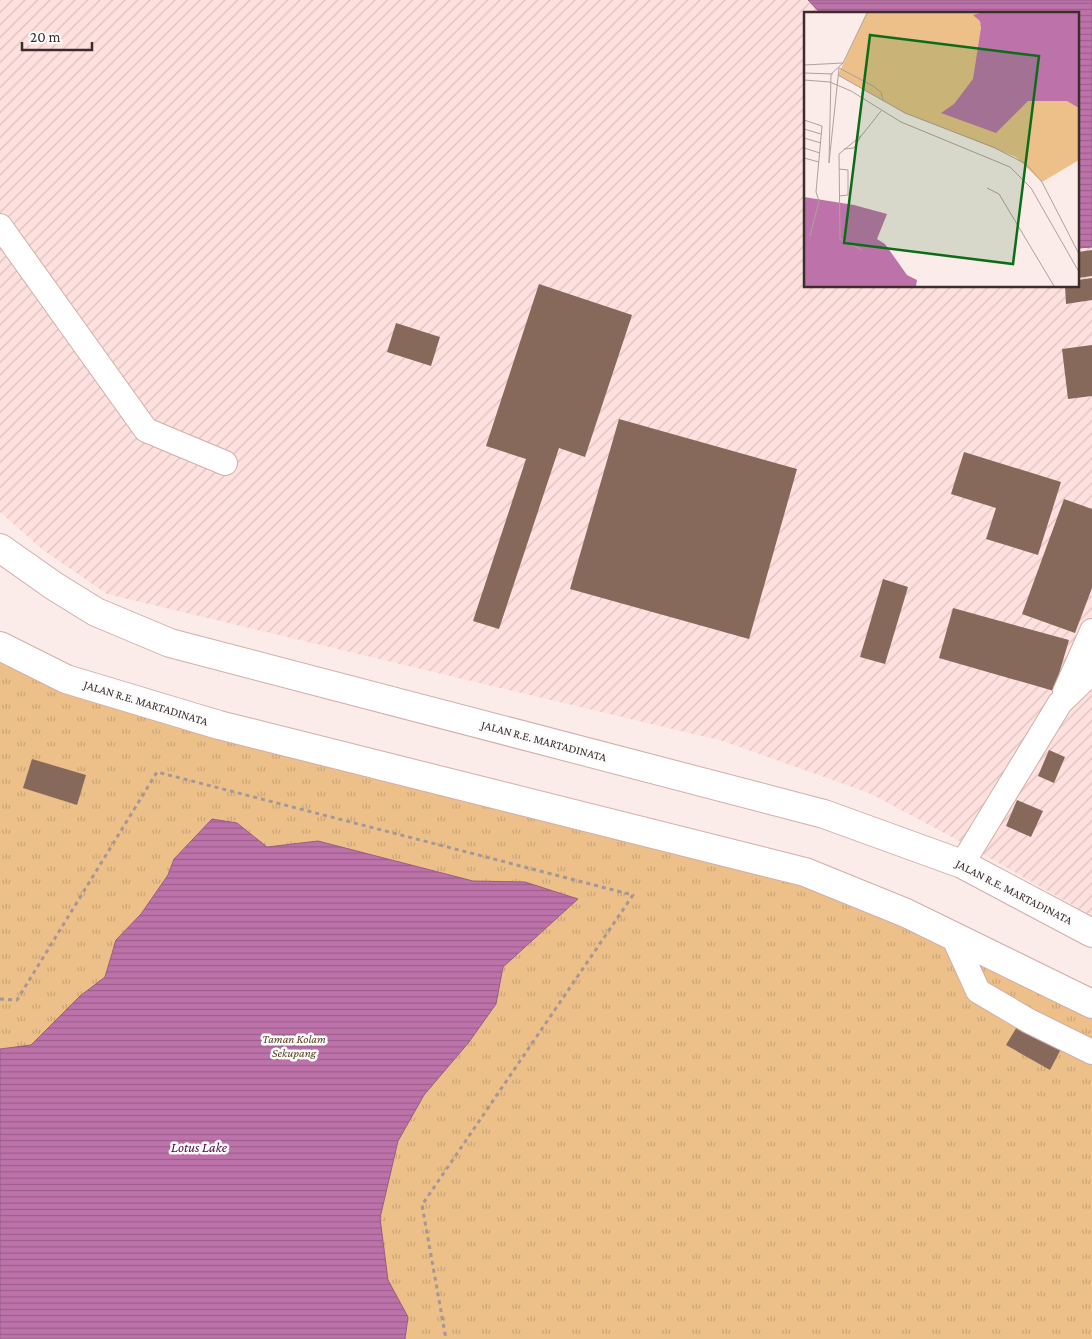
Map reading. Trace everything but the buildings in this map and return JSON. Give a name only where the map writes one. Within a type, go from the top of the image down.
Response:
[{"type":"highway","name":"JALAN R.E. MARTADINATA","points":[[0,548],[54,586],[96,612],[170,643],[824,814],[962,864],[1092,933]]},
{"type":"highway","name":"JALAN R.E. MARTADINATA","points":[[0,646],[66,679],[219,725],[805,872],[906,913],[1092,1004]]},
{"type":"street","points":[[0,226],[146,430],[225,463]]},
{"type":"street","points":[[962,864],[1060,703],[1092,631]]},
{"type":"street","points":[[1060,703],[1092,672]]},
{"type":"street","points":[[954,936],[978,991],[1029,1021],[1092,1052]]},
{"type":"path","points":[[0,999],[17,1000],[158,772],[633,895],[422,1205],[446,1339]]},
{"type":"shaded area","points":[[0,0],[808,0],[819,12],[804,12],[804,288],[1080,288],[1080,248],[1092,247],[1092,916],[965,844],[869,793],[723,741],[107,594],[43,550],[0,512]]},
{"type":"green space","name":"Taman Kolam Sekupang","points":[[0,646],[66,679],[805,872],[1092,1004],[1092,1339],[0,1339]]},
{"type":"water","points":[[808,0],[1092,0],[1092,247],[1080,248],[1080,12],[819,12]]},
{"type":"water","name":"Lotus Lake","points":[[212,819],[237,823],[267,847],[318,841],[473,881],[525,882],[578,899],[503,967],[496,1004],[469,1042],[424,1095],[398,1141],[380,1218],[388,1280],[408,1317],[405,1339],[0,1339],[0,1049],[31,1045],[80,996],[105,977],[116,940],[141,914],[168,875],[174,859]]}]
